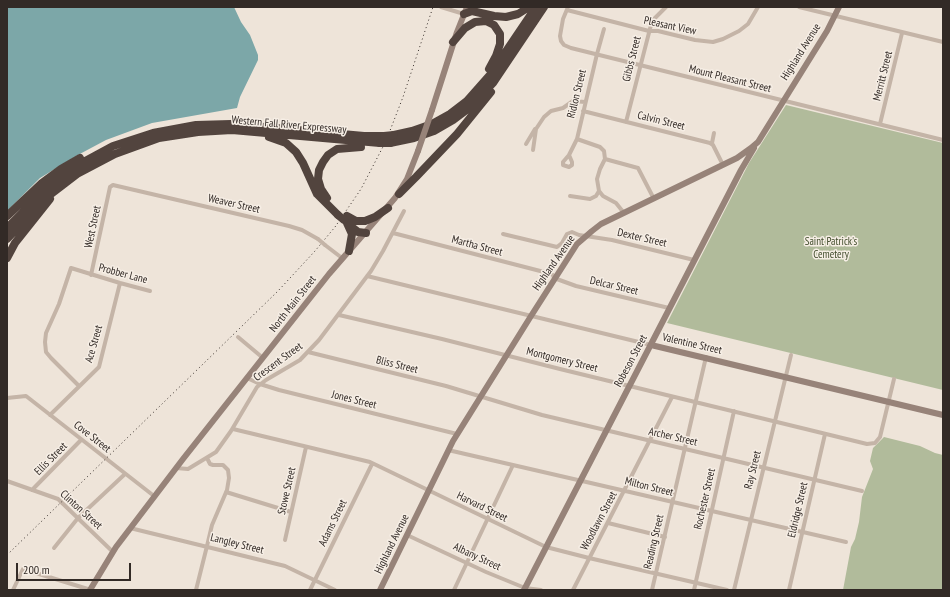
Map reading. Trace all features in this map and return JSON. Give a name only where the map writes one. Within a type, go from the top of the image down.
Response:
[{"type":"highway","points":[[482,7],[494,16]]},
{"type":"highway","points":[[465,10],[494,16],[510,16],[529,7]]},
{"type":"highway","name":"Western Fall River Expressway","points":[[7,239],[34,209],[55,190],[77,174],[115,154],[153,140],[190,132],[239,131],[386,141],[432,124],[461,106],[477,91],[490,75],[536,7]]},
{"type":"highway","points":[[366,233],[358,232],[326,198],[320,186],[319,172],[323,162],[330,154],[340,148],[414,138],[440,128],[458,117],[469,108],[493,83],[544,7]]},
{"type":"highway","points":[[461,106],[489,70],[500,47],[499,31],[494,25],[465,10]]},
{"type":"highway","points":[[453,42],[469,25],[477,21],[486,21]]},
{"type":"highway","points":[[399,194],[422,172],[471,118],[496,85],[512,56]]},
{"type":"highway","name":"Western Fall River Expressway","points":[[7,228],[37,197],[64,174],[94,156],[134,138],[175,128],[217,124],[245,124],[364,136],[386,141]]},
{"type":"highway","points":[[239,131],[278,140],[293,149],[301,159],[317,194],[343,217],[352,234],[349,251]]},
{"type":"highway","points":[[7,216],[36,187],[61,169],[92,152],[134,138]]},
{"type":"highway","points":[[7,258],[15,243],[48,203],[55,190]]},
{"type":"highway","points":[[343,217],[356,221],[365,221],[375,217],[388,208]]},
{"type":"main road","name":"Highland Avenue","points":[[380,590],[448,450],[554,278],[573,250],[585,236],[601,224],[723,165],[743,154],[758,142],[782,100],[827,31],[839,7]]},
{"type":"main road","name":"North Main Street","points":[[90,590],[113,552],[154,496],[342,258],[366,233],[399,194],[410,174],[418,152],[453,42],[465,10]]},
{"type":"main road","name":"Robeson Street","points":[[524,589],[741,170],[758,142]]},
{"type":"main road","name":"Valentine Street","points":[[651,344],[943,415]]},
{"type":"street","points":[[441,7],[465,10]]},
{"type":"street","name":"Gibbs Street","points":[[626,122],[652,21],[654,17],[666,7]]},
{"type":"street","name":"Pleasant View","points":[[567,9],[649,31],[658,31],[695,40],[713,42],[733,35],[744,27],[751,20],[758,7]]},
{"type":"street","points":[[799,7],[943,42]]},
{"type":"street","name":"Mount Pleasant Street","points":[[567,9],[560,36],[562,42],[571,48],[943,140]]},
{"type":"street","name":"Ridlon Street","points":[[569,155],[577,139],[604,29]]},
{"type":"street","name":"Merritt Street","points":[[880,124],[902,33]]},
{"type":"street","points":[[526,144],[544,117],[551,111],[563,108],[573,101],[585,102]]},
{"type":"street","name":"Calvin Street","points":[[583,111],[712,143]]},
{"type":"street","points":[[533,150],[536,129]]},
{"type":"street","points":[[714,133],[712,143],[723,165]]},
{"type":"street","points":[[577,139],[600,147],[604,151],[605,159],[597,179],[599,191],[603,196],[616,203],[624,214]]},
{"type":"street","points":[[605,159],[638,168],[654,199]]},
{"type":"street","name":"Weaver Street","points":[[113,185],[289,226],[318,238],[342,258]]},
{"type":"street","name":"West Street","points":[[91,275],[110,187],[113,185]]},
{"type":"street","points":[[570,196],[590,199],[596,196],[599,191]]},
{"type":"street","name":"Crescent Street","points":[[176,468],[188,469],[216,452],[233,429],[255,389],[260,384],[300,360],[308,352],[339,315],[367,276],[393,233],[404,211]]},
{"type":"street","name":"Dexter Street","points":[[503,234],[557,246],[562,243],[568,234],[572,232],[579,236],[612,240],[694,260]]},
{"type":"street","name":"Martha Street","points":[[393,233],[548,273],[553,275],[554,278]]},
{"type":"street","name":"Probber Lane","points":[[79,386],[46,352],[45,338],[72,268],[91,275],[150,291]]},
{"type":"street","name":"Valentine Street","points":[[367,276],[651,344]]},
{"type":"street","name":"Delcar Street","points":[[554,278],[576,286],[669,308]]},
{"type":"street","name":"Ace Street","points":[[50,415],[99,367],[120,283]]},
{"type":"street","name":"Montgomery Street","points":[[339,315],[442,338],[506,356],[867,444],[875,443],[881,433],[888,401]]},
{"type":"street","points":[[238,337],[264,358]]},
{"type":"street","name":"Bliss Street","points":[[308,352],[446,386],[480,397]]},
{"type":"street","name":"Ray Street","points":[[734,590],[791,355]]},
{"type":"street","name":"Reading Street","points":[[652,590],[706,357]]},
{"type":"street","name":"Jones Street","points":[[247,378],[260,384],[310,399],[458,434]]},
{"type":"street","points":[[888,401],[894,379]]},
{"type":"street","name":"Cove Street","points":[[7,398],[26,396],[154,496]]},
{"type":"street","name":"Archer Street","points":[[480,397],[542,415],[606,431],[862,491]]},
{"type":"street","name":"Woodlawn Street","points":[[573,590],[672,397]]},
{"type":"street","name":"Rochester Street","points":[[694,590],[734,411]]},
{"type":"street","name":"Harvard Street","points":[[233,429],[354,458],[372,464],[546,547],[727,590]]},
{"type":"street","name":"Eldridge Street","points":[[789,590],[825,434]]},
{"type":"street","name":"Ellis Street","points":[[32,490],[82,440]]},
{"type":"street","name":"Stowe Street","points":[[285,540],[306,447]]},
{"type":"street","name":"Milton Street","points":[[448,450],[846,542]]},
{"type":"street","points":[[196,590],[214,516],[226,492],[229,478],[228,470],[223,465],[210,464],[207,458]]},
{"type":"street","name":"Adams Street","points":[[310,590],[372,464]]},
{"type":"street","points":[[454,590],[513,465]]},
{"type":"street","points":[[54,548],[78,518],[125,474]]},
{"type":"street","name":"Clinton Street","points":[[7,481],[58,499],[113,552]]},
{"type":"street","points":[[226,492],[291,512]]},
{"type":"street","points":[[608,523],[665,537]]},
{"type":"street","name":"Langley Street","points":[[130,528],[285,566],[335,590]]},
{"type":"street","name":"Albany Street","points":[[408,535],[524,589],[541,590]]},
{"type":"street","points":[[13,590],[23,569],[90,590]]},
{"type":"green space","name":"Saint Patrick's Cemetery","points":[[786,105],[943,143],[943,390],[667,323],[749,163]]},
{"type":"green space","points":[[884,437],[920,446],[943,455],[943,590],[843,590],[851,547],[855,539],[859,522],[862,497],[873,469],[870,461],[873,448]]},
{"type":"water","points":[[7,7],[234,7],[241,22],[250,35],[258,55],[258,60],[240,97],[237,108],[152,123],[106,140],[40,178],[7,211]]},
{"type":"railway","points":[[7,555],[278,291],[335,227],[361,189],[386,141],[403,97],[433,7]]}]
